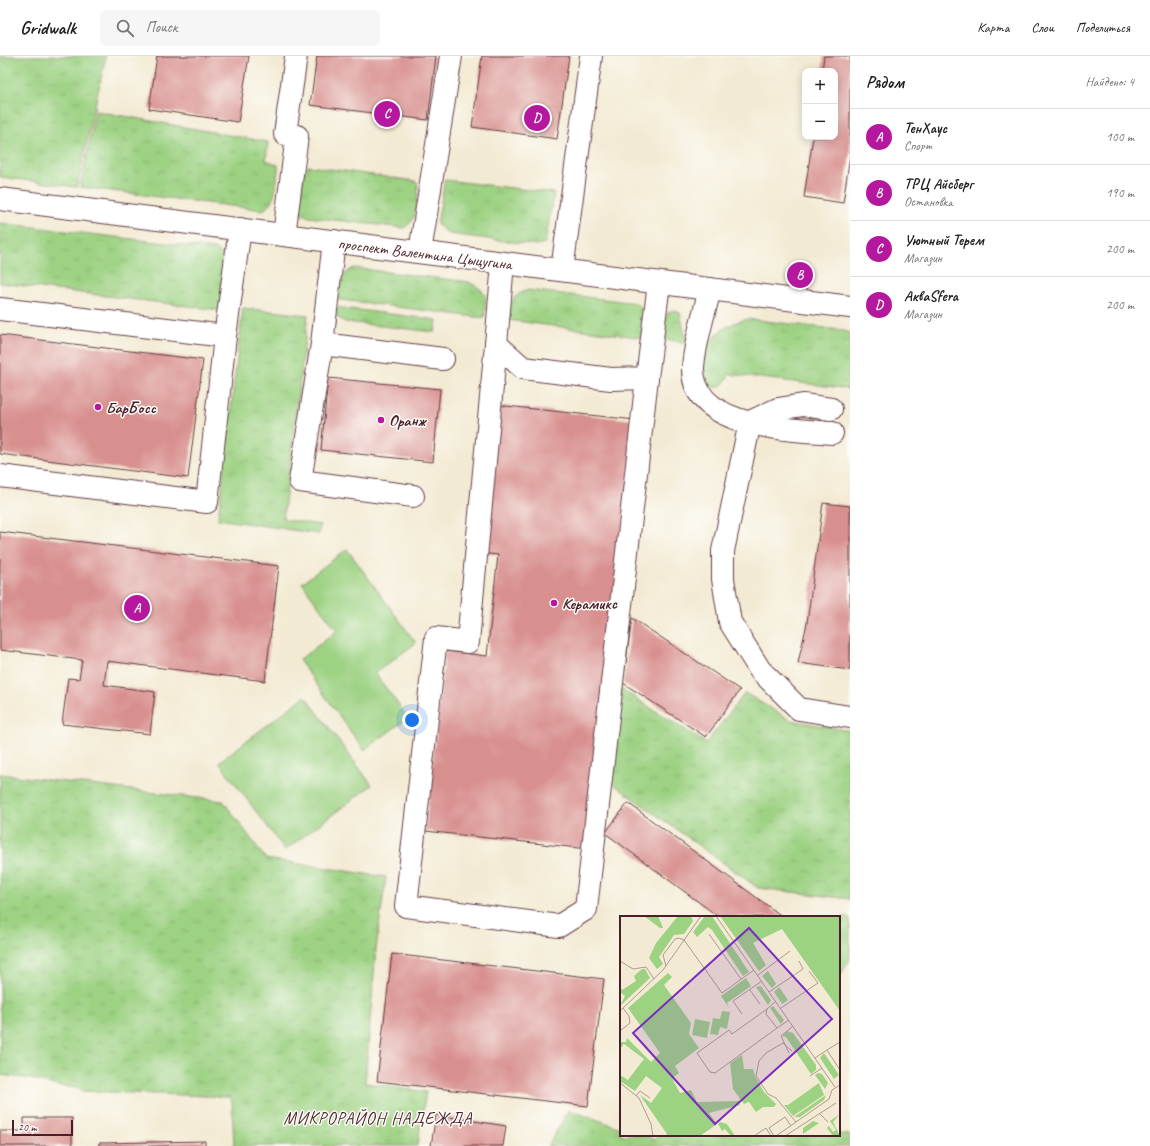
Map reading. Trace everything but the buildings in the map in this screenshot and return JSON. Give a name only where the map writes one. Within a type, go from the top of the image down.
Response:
[{"type":"street","points":[[284,235],[297,136],[285,134],[296,56]]},
{"type":"street","points":[[420,252],[451,56]]},
{"type":"street","points":[[562,270],[591,56]]},
{"type":"street","name":"проспект Валентина Цыцугина","points":[[0,199],[850,307]]},
{"type":"street","points":[[0,476],[207,502],[225,336],[240,229]]},
{"type":"street","points":[[334,241],[322,344],[300,481],[413,496]]},
{"type":"street","points":[[503,263],[468,642],[436,638],[406,906],[559,926],[586,909],[659,283]]},
{"type":"street","points":[[710,289],[693,367],[695,383],[702,396],[714,408],[732,417],[750,422],[832,433]]},
{"type":"street","points":[[0,309],[225,336]]},
{"type":"street","points":[[322,344],[443,359]]},
{"type":"street","points":[[496,344],[523,368],[612,379],[647,378]]},
{"type":"street","points":[[750,422],[778,409],[802,405],[830,410]]},
{"type":"street","points":[[750,422],[723,551],[723,579],[730,622],[760,670],[799,709],[850,717]]},
{"type":"green space","points":[[0,56],[106,56],[77,187],[0,177]]},
{"type":"green space","points":[[96,111],[268,142],[266,160],[278,165],[276,187],[271,202],[263,210],[80,187]]},
{"type":"green space","points":[[309,166],[415,181],[418,184],[415,215],[409,224],[404,228],[309,217],[301,213],[300,205],[304,170]]},
{"type":"green space","points":[[445,180],[554,193],[545,243],[536,245],[449,234],[437,224]]},
{"type":"green space","points":[[0,223],[214,249],[223,255],[226,263],[220,310],[0,283]]},
{"type":"green space","points":[[354,268],[469,282],[480,289],[485,296],[486,305],[484,318],[334,299],[340,280],[345,274]]},
{"type":"green space","points":[[528,290],[636,303],[644,311],[647,319],[644,338],[508,320],[512,301],[522,292]]},
{"type":"green space","points":[[336,307],[437,320],[435,332],[345,322],[337,317]]},
{"type":"green space","points":[[243,308],[308,315],[283,519],[320,525],[319,534],[218,519]]},
{"type":"green space","points":[[673,310],[680,313],[687,343],[660,338],[668,313]]},
{"type":"green space","points":[[748,319],[841,330],[850,333],[850,389],[729,374],[724,383],[718,387],[712,387],[704,381],[703,363],[708,346],[722,330],[734,323]]},
{"type":"green space","points":[[347,549],[416,643],[375,673],[408,718],[364,750],[299,660],[337,631],[302,583]]},
{"type":"green space","points":[[621,689],[706,743],[745,693],[790,720],[850,731],[850,899],[758,888],[609,781]]},
{"type":"green space","points":[[305,696],[372,785],[285,850],[219,762]]},
{"type":"green space","points":[[0,774],[223,801],[266,859],[386,877],[376,949],[365,1083],[426,1092],[417,1146],[234,1146],[232,1102],[230,1097],[83,1091],[76,1088],[58,1086],[32,1079],[0,1075]]},
{"type":"green space","points":[[845,916],[850,918],[850,959],[840,976],[840,922]]},
{"type":"green space","points":[[569,1110],[620,1128],[620,1136],[645,1136],[655,1139],[657,1136],[850,1135],[850,1146],[548,1146]]},
{"type":"place","name":"Уютный Терем","points":[[387,114]]},
{"type":"place","name":"АкваSfera","points":[[537,118]]},
{"type":"place","name":"ТРЦ Айсберг","points":[[800,275]]},
{"type":"place","name":"БарБосс","points":[[98,407]]},
{"type":"place","name":"Оранж","points":[[381,420]]},
{"type":"place","name":"Керамикс","points":[[554,603]]},
{"type":"place","name":"ТенХаус","points":[[137,608]]},
{"type":"district","name":"МИКРОРАЙОН НАДЕЖДА","points":[[378,1118]]}]
